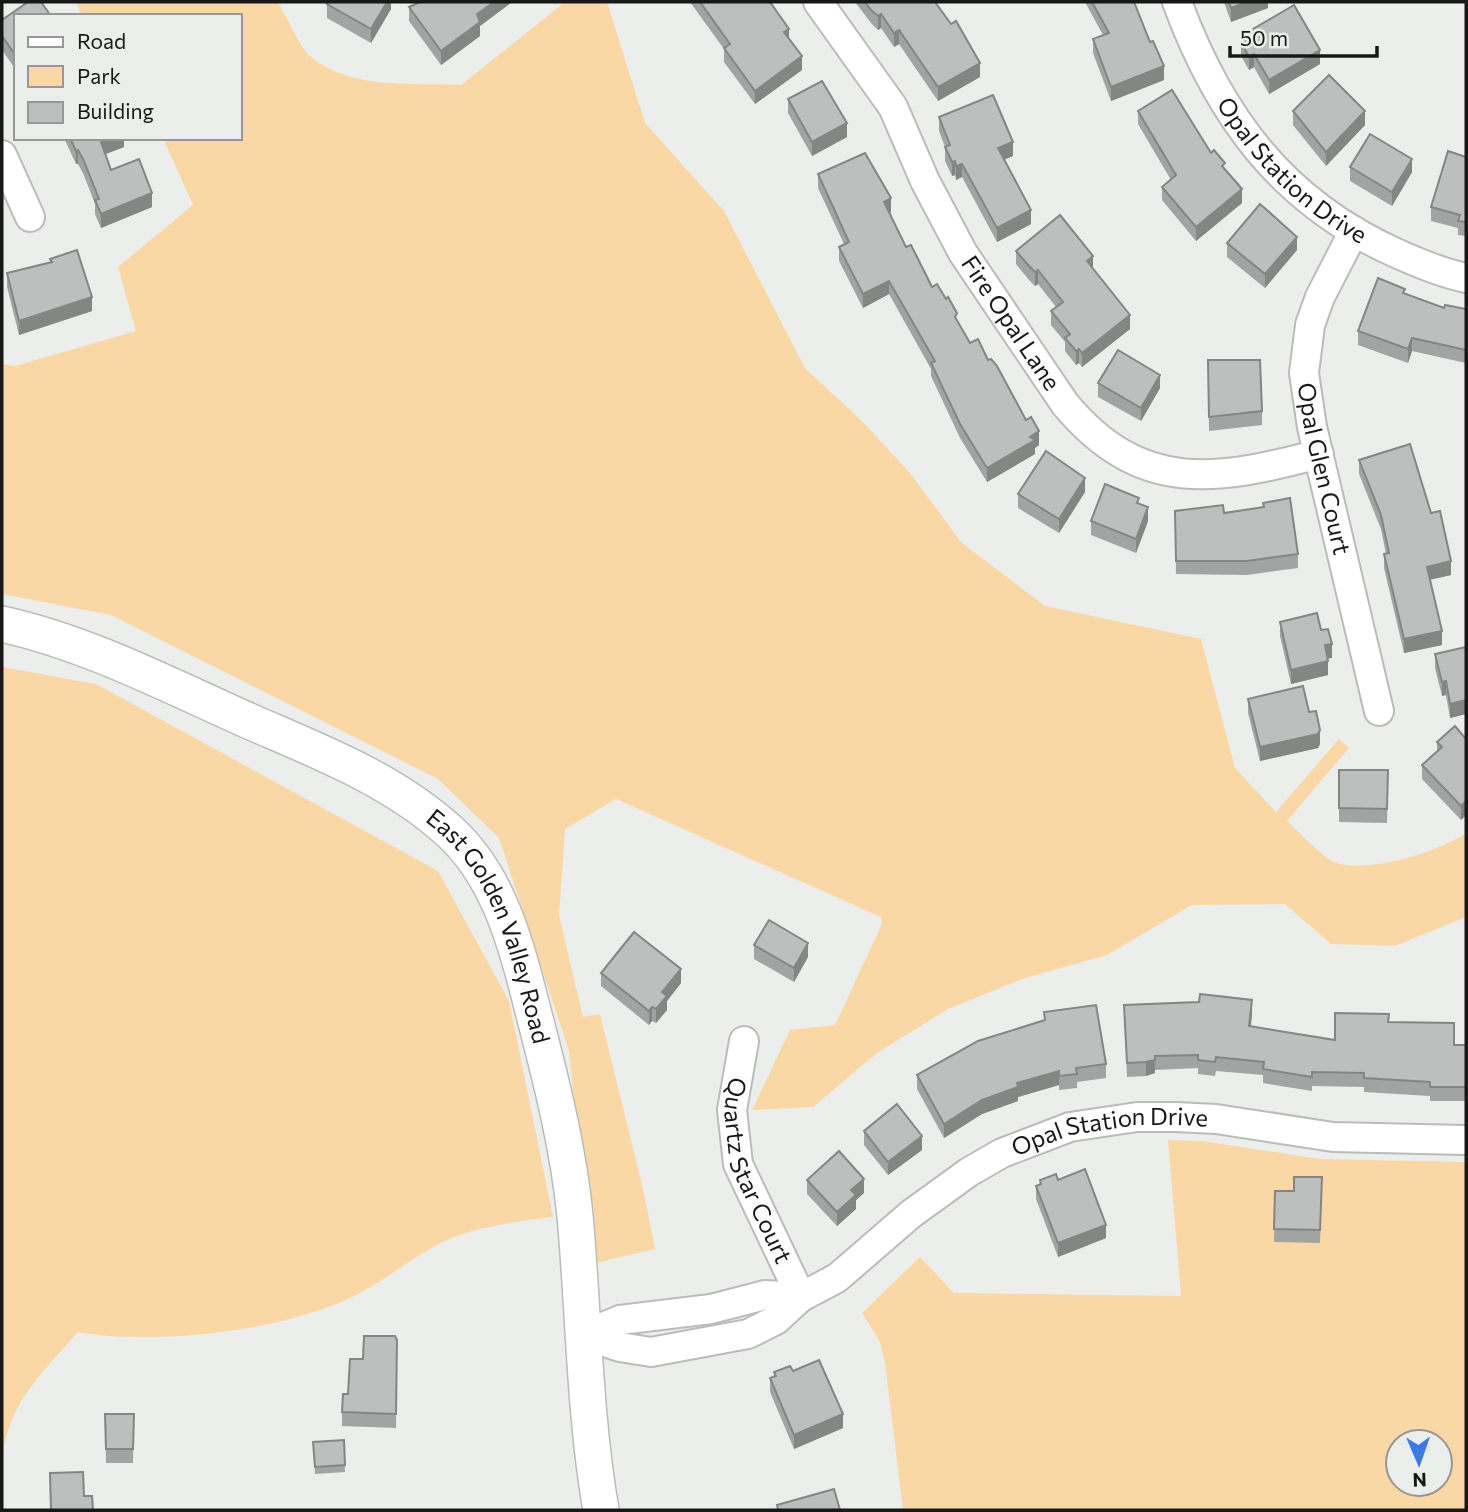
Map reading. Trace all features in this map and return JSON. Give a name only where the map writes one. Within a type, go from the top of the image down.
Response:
[{"type":"main road","name":"East Golden Valley Road","points":[[2,624],[36,632],[112,660],[378,780],[435,820],[468,853],[482,872],[509,928],[541,1042],[571,1185],[591,1435],[601,1510]]},
{"type":"street","name":"Fire Opal Lane","points":[[818,2],[893,107],[931,193],[963,253],[1065,404],[1084,427],[1107,446],[1136,462],[1170,473],[1204,475],[1243,472],[1319,454]]},
{"type":"street","name":"Opal Station Drive","points":[[1177,2],[1211,81],[1251,143],[1310,201],[1354,231],[1419,263],[1466,278]]},
{"type":"street","points":[[2,155],[30,217]]},
{"type":"street","name":"Opal Glen Court","points":[[1354,231],[1320,297],[1305,346],[1304,373],[1319,454],[1379,711]]},
{"type":"street","name":"Quartz Star Court","points":[[744,1041],[732,1110],[738,1164],[801,1297]]},
{"type":"street","name":"Opal Station Drive","points":[[801,1297],[837,1278],[911,1214],[969,1172],[1002,1153],[1070,1128],[1137,1117],[1176,1116],[1216,1119],[1333,1137],[1466,1140]]},
{"type":"street","points":[[584,1335],[620,1320],[711,1308],[765,1295],[801,1297]]},
{"type":"green space","points":[[76,2],[278,2],[307,53],[328,68],[364,80],[383,83],[461,85],[565,2],[607,2],[645,123],[724,211],[805,368],[863,422],[910,473],[961,542],[1045,606],[1201,639],[1235,768],[1276,812],[1339,739],[1349,748],[1287,821],[1318,851],[1337,863],[1367,865],[1403,859],[1439,847],[1466,833],[1466,917],[1395,946],[1331,944],[1285,904],[1192,905],[1107,955],[1025,978],[948,1009],[877,1053],[813,1107],[752,1110],[790,1030],[835,1025],[882,924],[881,917],[616,799],[565,829],[559,915],[583,1017],[600,1014],[655,1249],[591,1264],[569,1051],[499,838],[438,779],[111,615],[2,594],[2,364],[15,366],[136,331],[118,267],[193,205],[164,140],[242,140],[242,14],[81,14]]},
{"type":"green space","points":[[2,667],[96,684],[438,871],[509,1001],[553,1217],[514,1222],[461,1234],[426,1251],[358,1294],[295,1318],[259,1326],[182,1336],[110,1336],[78,1332],[37,1379],[16,1411],[4,1448],[2,1470]]},
{"type":"green space","points":[[1168,1140],[1202,1141],[1320,1159],[1466,1162],[1466,1510],[903,1510],[885,1363],[880,1342],[862,1313],[920,1257],[954,1293],[1181,1296]]},
{"type":"building","points":[[28,2],[41,2],[50,14],[14,14],[14,53],[2,36],[2,20]]},
{"type":"building","points":[[387,2],[371,29],[327,4]]},
{"type":"building","points":[[420,2],[494,2],[477,14],[480,22],[441,51],[409,7]]},
{"type":"building","points":[[700,2],[770,2],[789,29],[784,32],[802,56],[755,91],[724,48],[730,44]]},
{"type":"building","points":[[865,2],[935,2],[951,24],[956,21],[980,63],[938,87],[899,30],[894,33],[881,14],[878,16]]},
{"type":"building","points":[[1092,2],[1134,2],[1150,42],[1153,41],[1164,66],[1111,87],[1093,39],[1109,33]]},
{"type":"building","points":[[1229,2],[1247,2],[1231,8]]},
{"type":"building","points":[[1294,5],[1320,50],[1269,80],[1254,54],[1249,57],[1241,42],[1244,40],[1241,36]]},
{"type":"building","points":[[1329,75],[1365,111],[1326,152],[1293,111]]},
{"type":"building","points":[[822,81],[847,123],[812,142],[788,99]]},
{"type":"building","points":[[1172,90],[1211,153],[1214,150],[1225,163],[1222,166],[1242,189],[1196,227],[1162,187],[1176,175],[1138,111]]},
{"type":"building","points":[[993,95],[1013,142],[998,148],[1031,210],[997,228],[962,164],[956,166],[955,161],[952,162],[945,147],[950,145],[939,117]]},
{"type":"building","points":[[1370,134],[1412,159],[1392,192],[1350,167]]},
{"type":"building","points":[[71,140],[106,140],[101,142],[111,170],[139,159],[152,193],[101,214],[95,200],[99,199],[83,159],[78,150],[76,151]]},
{"type":"building","points":[[1448,151],[1466,157],[1466,222],[1458,221],[1460,215],[1431,207]]},
{"type":"building","points":[[865,153],[891,198],[884,202],[906,247],[911,245],[932,287],[937,284],[946,299],[948,297],[957,313],[955,317],[970,343],[978,339],[988,360],[991,359],[997,366],[1026,420],[1031,417],[1039,431],[1030,437],[1035,440],[987,468],[960,424],[931,363],[935,361],[889,281],[863,294],[839,247],[849,242],[818,174]]},
{"type":"building","points":[[1260,204],[1297,237],[1265,274],[1227,243]]},
{"type":"building","points":[[1060,215],[1093,256],[1087,261],[1130,315],[1082,353],[1079,349],[1076,351],[1065,338],[1070,334],[1051,311],[1063,302],[1038,270],[1035,272],[1016,251]]},
{"type":"building","points":[[77,250],[92,297],[19,321],[7,273],[52,262],[50,259]]},
{"type":"building","points":[[1378,278],[1405,289],[1403,293],[1444,308],[1445,305],[1466,309],[1466,350],[1412,338],[1408,349],[1358,331]]},
{"type":"building","points":[[1118,350],[1160,375],[1141,408],[1098,383]]},
{"type":"building","points":[[1208,360],[1260,360],[1262,411],[1209,417]]},
{"type":"building","points":[[1410,444],[1431,513],[1440,511],[1451,561],[1427,567],[1442,631],[1404,639],[1384,554],[1389,553],[1381,515],[1359,460]]},
{"type":"building","points":[[1046,451],[1085,478],[1059,519],[1018,494]]},
{"type":"building","points":[[1105,484],[1139,498],[1137,503],[1148,507],[1136,539],[1091,521]]},
{"type":"building","points":[[1290,498],[1298,554],[1247,561],[1176,561],[1175,511],[1223,505],[1224,513],[1264,507],[1263,503]]},
{"type":"building","points":[[1317,613],[1321,630],[1328,629],[1332,644],[1325,645],[1328,661],[1291,670],[1280,622]]},
{"type":"building","points":[[1466,647],[1466,700],[1450,704],[1446,681],[1442,682],[1435,654]]},
{"type":"building","points":[[1303,686],[1309,712],[1316,711],[1320,730],[1318,734],[1260,747],[1248,699]]},
{"type":"building","points":[[1455,726],[1466,739],[1466,801],[1461,806],[1422,765],[1442,747],[1437,742]]},
{"type":"building","points":[[1339,770],[1388,770],[1387,809],[1339,808]]},
{"type":"building","points":[[769,920],[808,943],[794,968],[754,945]]},
{"type":"building","points":[[634,932],[681,969],[662,992],[667,996],[656,1009],[652,1007],[649,1011],[601,973]]},
{"type":"building","points":[[1200,994],[1252,1000],[1249,1026],[1335,1040],[1335,1013],[1389,1014],[1388,1022],[1454,1023],[1454,1045],[1466,1045],[1466,1087],[1430,1087],[1430,1082],[1364,1078],[1364,1073],[1312,1072],[1312,1077],[1263,1069],[1264,1062],[1216,1057],[1215,1062],[1198,1060],[1198,1055],[1155,1056],[1155,1060],[1127,1063],[1124,1005],[1199,1002]]},
{"type":"building","points":[[1096,1005],[1106,1064],[1076,1068],[1077,1074],[1059,1076],[1059,1071],[1017,1083],[1018,1087],[982,1100],[944,1124],[917,1075],[978,1041],[1045,1020],[1044,1012]]},
{"type":"building","points":[[897,1104],[922,1136],[888,1162],[864,1131]]},
{"type":"building","points":[[839,1151],[864,1179],[851,1190],[856,1195],[837,1212],[807,1180]]},
{"type":"building","points":[[1085,1169],[1106,1225],[1058,1243],[1036,1186],[1041,1184],[1040,1180],[1056,1174],[1058,1180]]},
{"type":"building","points":[[1294,1177],[1322,1177],[1320,1230],[1274,1229],[1275,1191],[1294,1191]]},
{"type":"building","points":[[364,1336],[395,1336],[397,1340],[396,1414],[342,1412],[343,1394],[348,1394],[350,1359],[363,1359]]},
{"type":"building","points":[[819,1360],[843,1414],[794,1435],[770,1378],[776,1376],[774,1372],[790,1366],[793,1371]]},
{"type":"building","points":[[105,1414],[134,1414],[133,1449],[106,1449]]},
{"type":"building","points":[[344,1440],[345,1465],[315,1467],[313,1442]]},
{"type":"building","points":[[83,1472],[84,1496],[92,1496],[93,1510],[51,1510],[50,1473]]},
{"type":"building","points":[[834,1489],[840,1510],[778,1510],[777,1505]]}]
